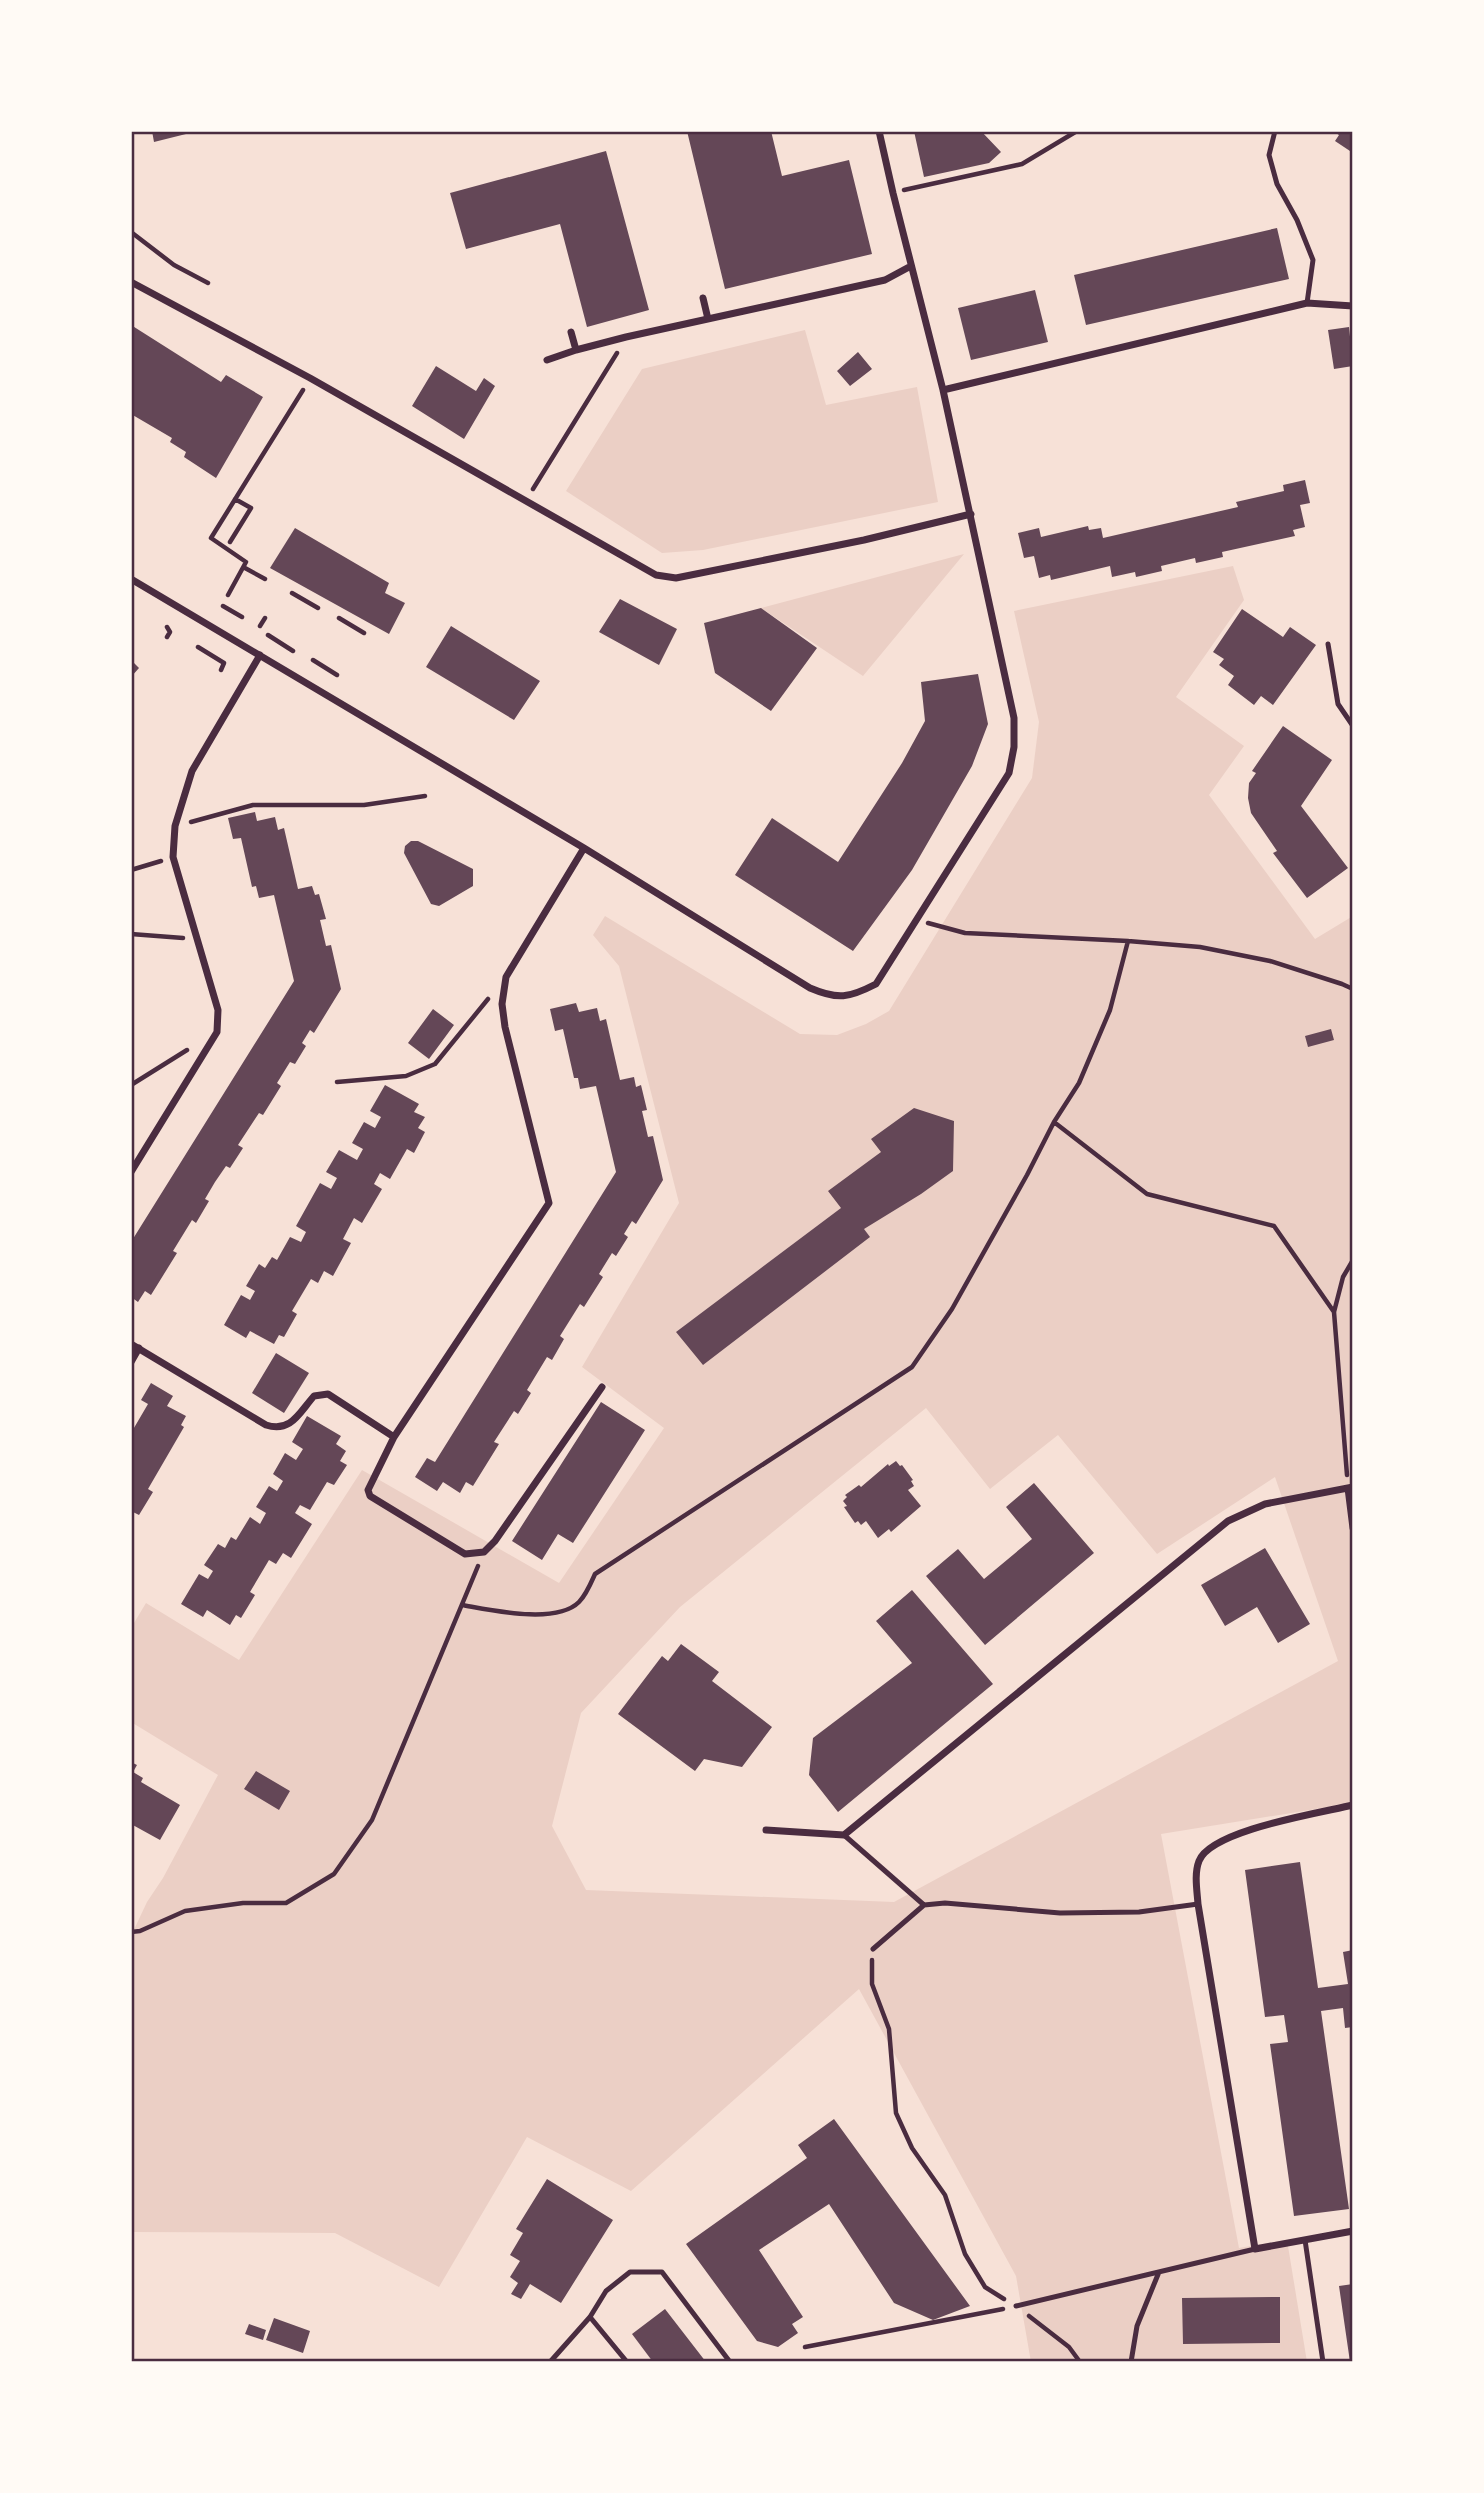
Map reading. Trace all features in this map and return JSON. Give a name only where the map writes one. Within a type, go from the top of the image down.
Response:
[{"type":"street","points":[[131,579],[584,848],[810,988],[829,996],[853,996],[876,984],[1009,773],[1014,747],[1014,718],[971,514],[879,131]]},
{"type":"street","points":[[547,360],[626,337],[885,280],[911,266]]},
{"type":"street","points":[[131,282],[310,378],[656,575],[676,578],[864,540],[971,514]]},
{"type":"street","points":[[704,298],[708,319]]},
{"type":"street","points":[[943,390],[1307,303],[1353,306]]},
{"type":"street","points":[[571,332],[576,350]]},
{"type":"street","points":[[131,1172],[217,1032],[218,1010],[173,857],[175,826],[192,771],[260,655]]},
{"type":"street","points":[[584,848],[506,977],[502,1004],[505,1027],[549,1203],[394,1437],[370,1482],[370,1496],[465,1554],[484,1552],[495,1541],[602,1387]]},
{"type":"street","points":[[131,1344],[266,1425],[278,1429],[289,1425],[314,1396],[328,1394],[394,1437]]},
{"type":"street","points":[[131,1362],[139,1348]]},
{"type":"street","points":[[766,1830],[844,1835],[1228,1521],[1265,1504],[1350,1487],[1353,1528]]},
{"type":"street","points":[[1353,1805],[1235,1833],[1205,1851],[1199,1861],[1196,1878],[1255,2249],[1353,2231]]},
{"type":"lane","points":[[1275,131],[1269,155],[1277,184],[1297,220],[1313,260],[1307,303]]},
{"type":"lane","points":[[1328,644],[1338,704],[1353,726]]},
{"type":"lane","points":[[844,1835],[925,1905]]},
{"type":"lane","points":[[873,1949],[925,1905],[945,1903],[1060,1913],[1139,1912],[1198,1903]]},
{"type":"lane","points":[[1305,2240],[1323,2362]]},
{"type":"lane","points":[[1016,2306],[1255,2249]]},
{"type":"lane","points":[[550,2362],[590,2317],[606,2291],[631,2272],[662,2273],[730,2362]]},
{"type":"lane","points":[[1131,2362],[1137,2326],[1158,2272]]},
{"type":"lane","points":[[590,2317],[627,2362]]},
{"type":"path","points":[[892,193],[1023,164],[1077,131]]},
{"type":"path","points":[[131,232],[174,265],[208,283]]},
{"type":"path","points":[[525,501],[626,337]]},
{"type":"path","points":[[228,595],[246,562],[211,538],[310,378]]},
{"type":"path","points":[[230,542],[251,508],[235,499]]},
{"type":"path","points":[[234,568],[265,579]]},
{"type":"path","points":[[292,593],[318,608]]},
{"type":"path","points":[[223,606],[242,617]]},
{"type":"path","points":[[260,626],[265,618]]},
{"type":"path","points":[[339,618],[364,633]]},
{"type":"path","points":[[167,627],[170,632],[167,637]]},
{"type":"path","points":[[268,635],[293,651]]},
{"type":"path","points":[[198,647],[224,663],[221,670]]},
{"type":"path","points":[[313,660],[337,675]]},
{"type":"path","points":[[175,826],[253,805],[364,806],[425,796]]},
{"type":"path","points":[[131,870],[173,857]]},
{"type":"path","points":[[917,920],[965,933],[1200,947],[1270,961],[1353,989]]},
{"type":"path","points":[[131,934],[197,939]]},
{"type":"path","points":[[462,1605],[549,1615],[578,1604],[595,1574],[912,1367],[951,1309],[1054,1122],[1079,1083],[1110,1010],[1128,941]]},
{"type":"path","points":[[337,1082],[406,1076],[435,1063],[488,999]]},
{"type":"path","points":[[131,1085],[217,1032]]},
{"type":"path","points":[[1054,1122],[1147,1194],[1274,1226],[1334,1312]]},
{"type":"path","points":[[1350,1487],[1334,1312],[1343,1277],[1353,1260]]},
{"type":"path","points":[[131,1932],[140,1931],[185,1911],[243,1903],[286,1903],[334,1874],[372,1820],[484,1552]]},
{"type":"path","points":[[873,1949],[872,1984],[889,2029],[896,2113],[912,2148],[945,2195],[965,2254],[985,2287],[1016,2306],[1069,2347],[1080,2362]]},
{"type":"path","points":[[805,2347],[1016,2306]]},
{"type":"shaded area","points":[[805,330],[826,405],[917,387],[938,502],[703,550],[662,553],[566,491],[642,369]]},
{"type":"shaded area","points":[[964,554],[863,676],[761,608]]},
{"type":"shaded area","points":[[1233,566],[1244,600],[1176,697],[1244,746],[1209,795],[1315,939],[1353,916],[1353,1487],[1348,1488],[1353,1528],[1353,1803],[1161,1834],[1239,2248],[1287,2240],[1307,2362],[1031,2362],[1016,2276],[859,1989],[631,2191],[527,2137],[439,2287],[335,2233],[131,2232],[131,1936],[218,1775],[131,1722],[131,1628],[146,1603],[239,1660],[362,1470],[559,1583],[664,1428],[582,1367],[679,1203],[619,966],[593,935],[605,916],[800,1034],[837,1035],[866,1024],[889,1011],[1032,778],[1039,722],[1014,611]],"holes":[[[926,1408],[990,1489],[1058,1435],[1157,1554],[1275,1477],[1338,1661],[894,1902],[586,1890],[552,1826],[581,1713],[680,1607]]]},
{"type":"building","points":[[152,131],[194,131],[194,132],[154,142]]},
{"type":"building","points":[[687,131],[771,131],[782,176],[849,160],[872,254],[725,289]]},
{"type":"building","points":[[914,131],[981,131],[1001,152],[989,163],[924,177]]},
{"type":"building","points":[[1333,131],[1353,131],[1353,153],[1335,141],[1339,135]]},
{"type":"building","points":[[606,151],[649,310],[587,327],[560,224],[466,249],[450,193]]},
{"type":"building","points":[[1277,228],[1289,279],[1086,325],[1074,275]]},
{"type":"building","points":[[1035,290],[1048,342],[971,360],[958,308]]},
{"type":"building","points":[[131,325],[221,382],[226,375],[263,397],[216,478],[184,457],[186,452],[170,442],[172,438],[131,414]]},
{"type":"building","points":[[1349,327],[1353,366],[1334,369],[1328,330]]},
{"type":"building","points":[[858,352],[872,369],[850,386],[837,371]]},
{"type":"building","points":[[436,366],[476,391],[484,378],[495,386],[464,439],[412,406]]},
{"type":"building","points":[[1305,480],[1310,503],[1300,505],[1305,527],[1293,530],[1295,536],[1222,552],[1223,557],[1196,563],[1195,558],[1161,566],[1162,571],[1136,577],[1135,572],[1112,577],[1110,566],[1051,580],[1050,575],[1039,578],[1034,556],[1024,558],[1018,533],[1039,528],[1041,537],[1088,526],[1089,530],[1101,528],[1103,538],[1238,507],[1236,502],[1284,491],[1283,485]]},
{"type":"building","points":[[295,528],[389,583],[385,593],[405,603],[389,634],[270,568]]},
{"type":"building","points":[[620,599],[677,629],[659,665],[599,632]]},
{"type":"building","points":[[761,608],[817,648],[771,711],[715,673],[704,623]]},
{"type":"building","points":[[1242,609],[1283,637],[1290,627],[1316,645],[1273,705],[1261,696],[1254,705],[1228,685],[1234,676],[1219,665],[1224,659],[1213,652]]},
{"type":"building","points":[[451,626],[540,681],[514,720],[426,667]]},
{"type":"building","points":[[131,660],[139,668],[131,677]]},
{"type":"building","points":[[978,674],[988,724],[972,766],[912,870],[853,951],[735,875],[772,818],[838,862],[902,763],[925,721],[921,682]]},
{"type":"building","points":[[1283,726],[1332,760],[1301,806],[1348,868],[1307,898],[1273,853],[1277,851],[1251,813],[1248,798],[1249,783],[1256,773],[1252,771]]},
{"type":"building","points":[[255,812],[257,821],[275,817],[278,830],[284,828],[298,889],[312,886],[315,895],[319,894],[326,919],[320,920],[326,946],[331,945],[341,989],[314,1033],[310,1030],[302,1043],[306,1046],[295,1064],[290,1062],[277,1083],[281,1086],[263,1115],[259,1113],[238,1145],[243,1148],[230,1168],[226,1166],[215,1182],[205,1199],[209,1201],[196,1223],[192,1220],[173,1251],[177,1253],[151,1295],[145,1291],[138,1302],[131,1297],[131,1242],[294,981],[274,895],[259,898],[256,886],[252,887],[241,838],[233,839],[228,818]]},
{"type":"building","points":[[411,841],[418,841],[473,869],[473,886],[439,906],[431,904],[404,853],[405,846]]},
{"type":"building","points":[[576,1003],[579,1012],[597,1008],[600,1021],[606,1019],[620,1080],[634,1077],[636,1087],[641,1085],[647,1110],[642,1111],[648,1137],[653,1136],[663,1180],[636,1224],[632,1221],[624,1234],[628,1237],[616,1256],[612,1253],[599,1274],[603,1277],[584,1307],[580,1304],[560,1336],[564,1339],[552,1360],[547,1357],[527,1390],[531,1393],[518,1414],[514,1411],[494,1442],[499,1444],[473,1486],[466,1482],[460,1493],[443,1482],[437,1491],[415,1477],[427,1458],[435,1462],[616,1172],[596,1086],[580,1089],[578,1078],[574,1078],[563,1029],[555,1031],[550,1009]]},
{"type":"building","points":[[433,1009],[454,1025],[429,1059],[408,1043]]},
{"type":"building","points":[[1331,1029],[1334,1040],[1308,1047],[1305,1036]]},
{"type":"building","points":[[385,1085],[419,1104],[414,1112],[425,1117],[418,1128],[425,1132],[414,1153],[407,1149],[390,1179],[380,1173],[374,1184],[382,1189],[362,1223],[354,1218],[343,1239],[351,1243],[333,1276],[324,1271],[318,1283],[311,1279],[292,1311],[297,1314],[284,1337],[279,1335],[274,1344],[250,1331],[246,1338],[224,1325],[241,1295],[250,1300],[255,1291],[246,1286],[259,1264],[265,1268],[272,1257],[277,1260],[290,1237],[301,1242],[306,1232],[296,1226],[320,1183],[331,1189],[337,1178],[326,1172],[339,1150],[357,1160],[363,1149],[352,1143],[364,1122],[375,1128],[381,1117],[370,1111]]},
{"type":"building","points":[[914,1108],[954,1121],[953,1171],[864,1229],[870,1237],[703,1365],[676,1332],[841,1208],[828,1191],[881,1152],[871,1139]]},
{"type":"building","points":[[276,1353],[309,1373],[284,1413],[252,1393]]},
{"type":"building","points":[[151,1383],[173,1396],[167,1406],[186,1416],[181,1425],[184,1427],[148,1489],[153,1492],[139,1515],[133,1512],[131,1515],[131,1433],[148,1404],[141,1400]]},
{"type":"building","points":[[601,1402],[645,1430],[573,1543],[558,1534],[542,1560],[512,1541]]},
{"type":"building","points":[[307,1416],[341,1436],[336,1444],[346,1451],[340,1461],[347,1465],[334,1485],[327,1482],[310,1510],[300,1505],[295,1513],[312,1524],[291,1558],[283,1553],[276,1564],[269,1560],[250,1592],[255,1595],[241,1618],[236,1615],[230,1625],[207,1610],[203,1617],[181,1604],[199,1574],[208,1579],[213,1571],[204,1565],[218,1544],[225,1548],[231,1537],[236,1540],[250,1517],[260,1524],[266,1513],[256,1507],[269,1486],[277,1491],[283,1481],[273,1474],[285,1453],[296,1460],[303,1449],[292,1442]]},
{"type":"building","points":[[896,1461],[913,1480],[911,1481],[914,1486],[908,1490],[921,1506],[891,1532],[889,1529],[878,1538],[866,1521],[861,1525],[858,1521],[855,1523],[843,1501],[847,1497],[845,1495],[859,1485],[861,1487],[888,1464],[889,1466]]},
{"type":"building","points":[[1034,1483],[1094,1553],[985,1645],[926,1576],[958,1549],[984,1579],[1032,1539],[1006,1507]]},
{"type":"building","points":[[1265,1548],[1310,1624],[1278,1643],[1257,1607],[1225,1626],[1201,1585]]},
{"type":"building","points":[[912,1590],[993,1684],[838,1812],[809,1775],[813,1738],[912,1663],[876,1621]]},
{"type":"building","points":[[681,1644],[719,1672],[712,1681],[772,1727],[742,1767],[704,1759],[695,1771],[618,1714],[662,1656],[668,1661]]},
{"type":"building","points":[[131,1762],[137,1765],[133,1772],[143,1778],[141,1782],[180,1805],[160,1840],[131,1824]]},
{"type":"building","points":[[256,1771],[290,1791],[279,1810],[244,1789]]},
{"type":"building","points":[[1300,1862],[1318,1988],[1348,1984],[1343,1952],[1353,1950],[1353,2027],[1345,2028],[1343,2008],[1321,2011],[1349,2209],[1294,2216],[1270,2044],[1288,2042],[1284,2015],[1265,2017],[1245,1870]]},
{"type":"building","points":[[834,2119],[970,2306],[933,2320],[894,2303],[829,2204],[759,2250],[803,2317],[792,2324],[798,2333],[778,2347],[757,2341],[686,2244],[807,2158],[798,2145]]},
{"type":"building","points":[[547,2179],[613,2220],[561,2303],[530,2284],[521,2299],[511,2294],[518,2283],[510,2277],[520,2261],[510,2255],[523,2233],[516,2229]]},
{"type":"building","points":[[1353,2284],[1353,2362],[1350,2362],[1339,2286]]},
{"type":"building","points":[[1280,2297],[1280,2343],[1183,2344],[1182,2298]]},
{"type":"building","points":[[665,2309],[706,2362],[653,2362],[632,2334]]},
{"type":"building","points":[[274,2318],[310,2331],[303,2353],[266,2340]]},
{"type":"building","points":[[249,2324],[266,2330],[263,2340],[245,2334]]}]
